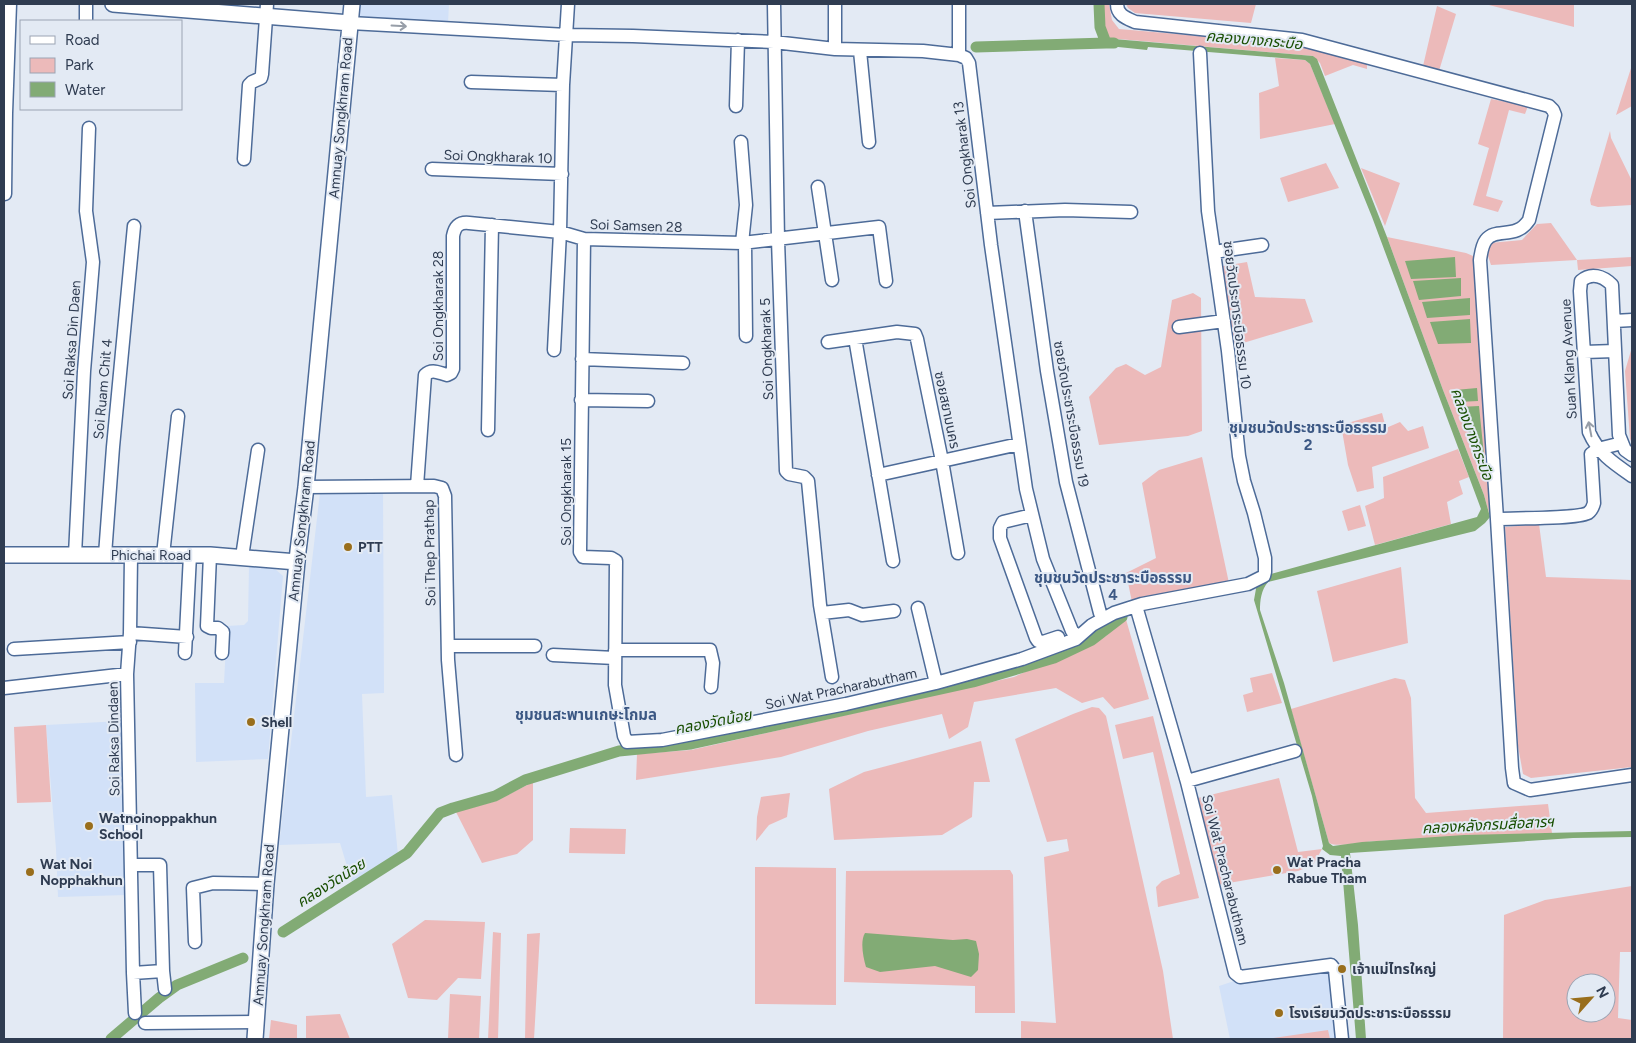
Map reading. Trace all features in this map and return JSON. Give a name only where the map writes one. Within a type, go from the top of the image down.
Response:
[{"type":"street","points":[[5,194],[5,113],[10,4]]},
{"type":"street","points":[[86,4],[86,20]]},
{"type":"street","points":[[113,4],[267,10],[350,23],[567,35],[738,40],[860,51],[923,51],[959,56],[959,4]]},
{"type":"street","name":"Amnuay Songkhram Road","points":[[255,1039],[266,884],[352,4]]},
{"type":"street","points":[[554,350],[562,174],[563,85],[568,4]]},
{"type":"street","name":"Soi Ongkharak 5","points":[[774,4],[778,240],[786,471],[788,474],[804,477],[808,481],[820,605],[832,677]]},
{"type":"street","points":[[835,4],[835,49]]},
{"type":"street","points":[[1117,4],[1122,17],[1135,22],[1302,40],[1548,106],[1553,110],[1555,115],[1529,220],[1524,227],[1513,232],[1488,237],[1484,242],[1480,260],[1511,758],[1514,783],[1530,790],[1632,775]]},
{"type":"street","points":[[244,159],[249,85],[261,78],[262,74],[267,10]]},
{"type":"street","points":[[736,106],[738,40]]},
{"type":"street","points":[[860,51],[868,142]]},
{"type":"street","name":"ซอยวัดประชาระบือธรรม 10","points":[[1200,53],[1208,211],[1224,321],[1239,456],[1265,558],[1264,576]]},
{"type":"street","name":"Soi Ongkharak 13","points":[[959,56],[966,58],[969,63],[987,213],[1019,444],[1032,515],[1043,559],[1075,634]]},
{"type":"street","points":[[471,82],[563,85]]},
{"type":"street","name":"Soi Raksa Din Daen","points":[[76,555],[84,372],[93,262],[86,211],[89,128]]},
{"type":"street","points":[[741,142],[746,205],[743,243],[746,336]]},
{"type":"street","name":"Soi Ongkharak 10","points":[[432,169],[562,174]]},
{"type":"street","points":[[818,187],[832,280]]},
{"type":"street","points":[[987,213],[1065,210],[1131,212]]},
{"type":"street","name":"ซอยวัดประชาระบือธรรม 19","points":[[1025,211],[1047,371],[1066,482],[1100,613],[1104,618]]},
{"type":"street","name":"Soi Ongkharak 28","points":[[417,486],[425,374],[433,371],[447,375],[453,370],[454,228],[464,222],[560,232]]},
{"type":"street","points":[[488,430],[492,225]]},
{"type":"street","name":"Soi Ruam Chit 4","points":[[105,555],[134,226]]},
{"type":"street","name":"Soi Samsen 28","points":[[560,232],[584,239],[743,243],[879,227],[886,281]]},
{"type":"street","name":"Soi Ongkharak 15","points":[[584,239],[580,552],[583,557],[611,558],[616,561],[615,685],[624,736],[627,742]]},
{"type":"street","points":[[1214,252],[1262,245]]},
{"type":"street","name":"Suan Klang Avenue","points":[[1622,443],[1619,435],[1612,285],[1600,276],[1592,276],[1581,281],[1580,291],[1589,432],[1598,449],[1613,463],[1632,476]]},
{"type":"street","points":[[1614,321],[1632,320]]},
{"type":"street","points":[[1179,327],[1224,321]]},
{"type":"street","name":"ซอยสยามนคร","points":[[828,342],[897,332],[915,334],[942,461],[958,553]]},
{"type":"street","points":[[855,338],[893,561]]},
{"type":"street","points":[[1584,352],[1615,351]]},
{"type":"street","points":[[582,359],[683,363]]},
{"type":"street","points":[[581,400],[648,401]]},
{"type":"street","points":[[163,555],[178,416]]},
{"type":"street","points":[[1497,519],[1574,516],[1588,513],[1592,510],[1594,503],[1591,454],[1598,449],[1622,443],[1625,450],[1632,455]]},
{"type":"street","points":[[878,475],[1019,444]]},
{"type":"street","points":[[242,557],[258,450]]},
{"type":"street","name":"Soi Thep Prathap","points":[[306,487],[434,486],[442,488],[445,496],[448,646],[456,755]]},
{"type":"street","points":[[1032,515],[1003,522],[1000,528],[1000,538],[1038,642],[1075,634]]},
{"type":"street","name":"Phichai Road","points":[[4,554],[210,555],[297,562]]},
{"type":"street","points":[[185,653],[190,555]]},
{"type":"street","points":[[210,555],[207,626],[218,628],[223,632],[222,653]]},
{"type":"street","name":"Soi Raksa Dindaen","points":[[131,556],[130,637],[127,674],[135,1012]]},
{"type":"street","name":"Soi Wat Pracharabutham","points":[[627,742],[662,740],[846,704],[936,683],[1022,659],[1076,639],[1075,634],[1114,613],[1139,605],[1248,584],[1264,576]]},
{"type":"street","name":"Soi Wat Pracharabutham","points":[[1139,605],[1187,781],[1235,973],[1240,977],[1331,965],[1335,970],[1342,1039]]},
{"type":"street","points":[[918,608],[936,683]]},
{"type":"street","points":[[822,613],[849,610],[862,615],[894,611]]},
{"type":"street","points":[[14,649],[130,637],[187,637]]},
{"type":"street","points":[[448,646],[535,646]]},
{"type":"street","points":[[553,655],[710,650],[713,663],[711,687]]},
{"type":"street","points":[[4,688],[127,674]]},
{"type":"street","points":[[1187,781],[1295,750]]},
{"type":"street","points":[[131,865],[160,864],[164,989]]},
{"type":"street","points":[[195,942],[193,888],[212,883],[266,884]]},
{"type":"street","points":[[133,973],[163,971]]},
{"type":"street","points":[[144,1023],[257,1022]]},
{"type":"shaded area","points":[[360,4],[449,4],[448,23],[359,18]]},
{"type":"shaded area","points":[[321,484],[383,488],[384,693],[362,694],[366,797],[392,795],[398,855],[353,886],[340,843],[279,845]]},
{"type":"shaded area","points":[[249,566],[275,569],[283,576],[268,759],[196,762],[195,683],[224,683],[227,626],[244,625],[248,621]]},
{"type":"shaded area","name":"Watnoinoppakhun School","points":[[121,721],[127,895],[58,897],[46,725]]},
{"type":"shaded area","name":"โรงเรียนวัดประชาระบือธรรม","points":[[1325,970],[1330,976],[1336,1039],[1230,1039],[1219,986],[1234,981]]},
{"type":"green space","points":[[1102,4],[1109,4],[1112,20],[1119,29],[1293,44],[1367,63],[1367,69],[1353,65],[1325,76],[1320,63],[1313,56],[1107,38],[1102,27]]},
{"type":"green space","points":[[1126,4],[1256,4],[1251,23],[1135,13]]},
{"type":"green space","points":[[1485,4],[1574,4],[1574,27]]},
{"type":"green space","points":[[1437,6],[1456,14],[1439,71],[1423,66]]},
{"type":"green space","points":[[1275,58],[1305,60],[1310,64],[1335,124],[1260,139],[1259,93],[1279,86]]},
{"type":"green space","points":[[1632,65],[1632,106],[1616,115]]},
{"type":"green space","points":[[1491,99],[1528,106],[1525,114],[1509,110],[1486,196],[1503,201],[1498,212],[1473,205],[1489,148],[1478,144]]},
{"type":"green space","points":[[1610,131],[1611,138],[1632,181],[1632,205],[1598,207],[1591,205],[1590,200]]},
{"type":"green space","points":[[1326,163],[1339,188],[1288,202],[1280,178]]},
{"type":"green space","points":[[1361,168],[1400,183],[1385,226]]},
{"type":"green space","points":[[1551,223],[1577,260],[1491,265],[1488,256],[1490,243],[1522,240],[1537,224]]},
{"type":"green space","points":[[1387,237],[1473,256],[1492,501],[1490,517],[1484,495]]},
{"type":"green space","points":[[1632,257],[1632,266],[1578,270],[1577,260]]},
{"type":"green space","points":[[1247,262],[1255,297],[1305,299],[1313,322],[1230,347],[1218,267]]},
{"type":"green space","points":[[1193,293],[1201,298],[1202,431],[1188,436],[1099,445],[1089,397],[1116,368],[1126,364],[1145,375],[1161,367],[1172,300]]},
{"type":"green space","points":[[1632,347],[1632,443],[1630,439],[1625,371]]},
{"type":"green space","points":[[1382,413],[1386,428],[1400,422],[1408,431],[1423,426],[1429,448],[1372,467],[1374,488],[1357,492],[1348,465],[1341,425]]},
{"type":"green space","points":[[1458,449],[1469,477],[1459,481],[1463,494],[1447,502],[1451,524],[1375,545],[1365,506],[1384,498],[1383,477]]},
{"type":"green space","points":[[1202,457],[1229,583],[1132,602],[1126,573],[1156,558],[1142,483],[1159,470]]},
{"type":"green space","points":[[1360,505],[1366,526],[1348,531],[1342,511]]},
{"type":"green space","points":[[1539,524],[1546,577],[1632,580],[1632,767],[1531,778],[1523,774],[1518,746],[1505,527]]},
{"type":"green space","points":[[1401,567],[1408,643],[1333,662],[1317,591]]},
{"type":"green space","points":[[1125,616],[1149,699],[1114,709],[1103,697],[1082,703],[1056,688],[974,702],[968,727],[949,739],[942,714],[868,731],[781,757],[636,780],[637,754],[691,750],[1014,677],[1106,636]]},
{"type":"green space","points":[[1272,673],[1282,703],[1247,712],[1243,695],[1253,692],[1250,678]]},
{"type":"green space","points":[[1395,678],[1405,680],[1411,698],[1415,798],[1426,813],[1548,804],[1552,833],[1422,838],[1345,845],[1329,843],[1291,709]]},
{"type":"green space","points":[[1092,707],[1099,708],[1106,716],[1163,971],[1173,1039],[1021,1039],[1021,1021],[1056,1023],[1044,857],[1069,851],[1067,839],[1047,842],[1015,739]]},
{"type":"green space","points":[[1153,716],[1199,898],[1158,907],[1156,887],[1162,881],[1180,874],[1153,752],[1123,759],[1115,725]]},
{"type":"green space","points":[[46,725],[51,802],[17,803],[14,727]]},
{"type":"green space","points":[[981,741],[990,782],[974,782],[972,817],[942,835],[834,840],[829,789],[864,772]]},
{"type":"green space","points":[[1279,778],[1298,852],[1322,849],[1313,865],[1298,871],[1217,885],[1194,799]]},
{"type":"green space","points":[[533,782],[533,840],[517,854],[482,863],[456,812],[496,801]]},
{"type":"green space","points":[[790,793],[787,817],[769,825],[756,841],[757,817],[761,797]]},
{"type":"green space","points":[[570,828],[626,829],[625,854],[569,853]]},
{"type":"green space","points":[[755,867],[836,868],[836,1005],[755,1004]]},
{"type":"green space","points":[[1010,870],[1013,875],[1015,1013],[975,1013],[975,986],[844,982],[846,871]]},
{"type":"green space","points":[[1632,886],[1632,952],[1620,952],[1618,1018],[1632,1020],[1632,1039],[1503,1039],[1504,915],[1545,900]]},
{"type":"green space","points":[[425,920],[485,922],[481,979],[458,978],[437,1000],[408,998],[392,944]]},
{"type":"green space","points":[[493,932],[501,933],[498,1039],[488,1039]]},
{"type":"green space","points":[[540,933],[534,1039],[525,1039],[527,934]]},
{"type":"green space","points":[[450,994],[481,996],[479,1039],[448,1039]]},
{"type":"green space","points":[[340,1014],[350,1039],[306,1039],[306,1016]]},
{"type":"green space","points":[[271,1020],[297,1025],[297,1039],[269,1039]]},
{"type":"green space","points":[[1328,1030],[1330,1039],[1267,1039]]},
{"type":"water","points":[[1102,38],[1313,56],[1317,59],[1387,237],[1484,495],[1490,517],[1475,531],[1268,582],[1262,592],[1260,610],[1284,683],[1329,843],[1333,846],[1362,842],[1464,835],[1632,831],[1632,837],[1573,838],[1350,853],[1358,925],[1366,1039],[1356,1039],[1341,856],[1330,855],[1322,849],[1323,846],[1312,796],[1254,600],[1257,583],[1267,575],[1477,517],[1481,509],[1372,217],[1310,64],[1305,60],[1148,47],[1147,50],[1099,45]]},
{"type":"water","points":[[1455,257],[1456,277],[1411,279],[1405,261]]},
{"type":"water","points":[[1461,278],[1461,296],[1419,300],[1413,281]]},
{"type":"water","points":[[1470,298],[1470,315],[1427,318],[1422,302]]},
{"type":"water","points":[[1470,319],[1471,343],[1438,344],[1430,322]]},
{"type":"water","points":[[1477,388],[1478,401],[1458,402],[1455,390]]},
{"type":"water","points":[[1479,406],[1484,455],[1478,456],[1459,407]]},
{"type":"water","points":[[865,933],[976,941],[979,954],[978,970],[971,977],[935,966],[880,972],[866,967],[862,945]]},
{"type":"waterway","name":"คลองบางกระบือ","points":[[1099,4],[1100,27],[1106,43],[1114,43]]},
{"type":"waterway","name":"คลองบางกระบือ","points":[[976,47],[1106,43]]},
{"type":"waterway","name":"คลองวัดน้อย","points":[[283,932],[407,853],[440,813],[495,796],[525,780],[619,751],[691,744],[973,682],[1054,658],[1092,640],[1122,617]]},
{"type":"waterway","name":"คลองวัดน้อย","points":[[111,1039],[177,985],[243,958]]},
{"type":"place","name":"PTT","points":[[348,547]]},
{"type":"place","name":"Shell","points":[[251,722]]},
{"type":"place","name":"Watnoinoppakhun School","points":[[89,826]]},
{"type":"place","name":"Wat Pracha Rabue Tham","points":[[1277,870]]},
{"type":"place","name":"Wat Noi Nopphakhun","points":[[30,872]]},
{"type":"place","name":"เจ้าแม่ไทรใหญ่","points":[[1342,969]]},
{"type":"place","name":"โรงเรียนวัดประชาระบือธรรม","points":[[1279,1013]]},
{"type":"district","name":"ชุมชนวัดประชาระบือธรรม 2","points":[[1308,436]]},
{"type":"district","name":"ชุมชนวัดประชาระบือธรรม 4","points":[[1113,586]]},
{"type":"district","name":"ชุมชนสะพานเกษะโกมล","points":[[586,715]]},
{"type":"water label","name":"คลองหลังกรมสื่อสารฯ","points":[[1488,825]]}]
